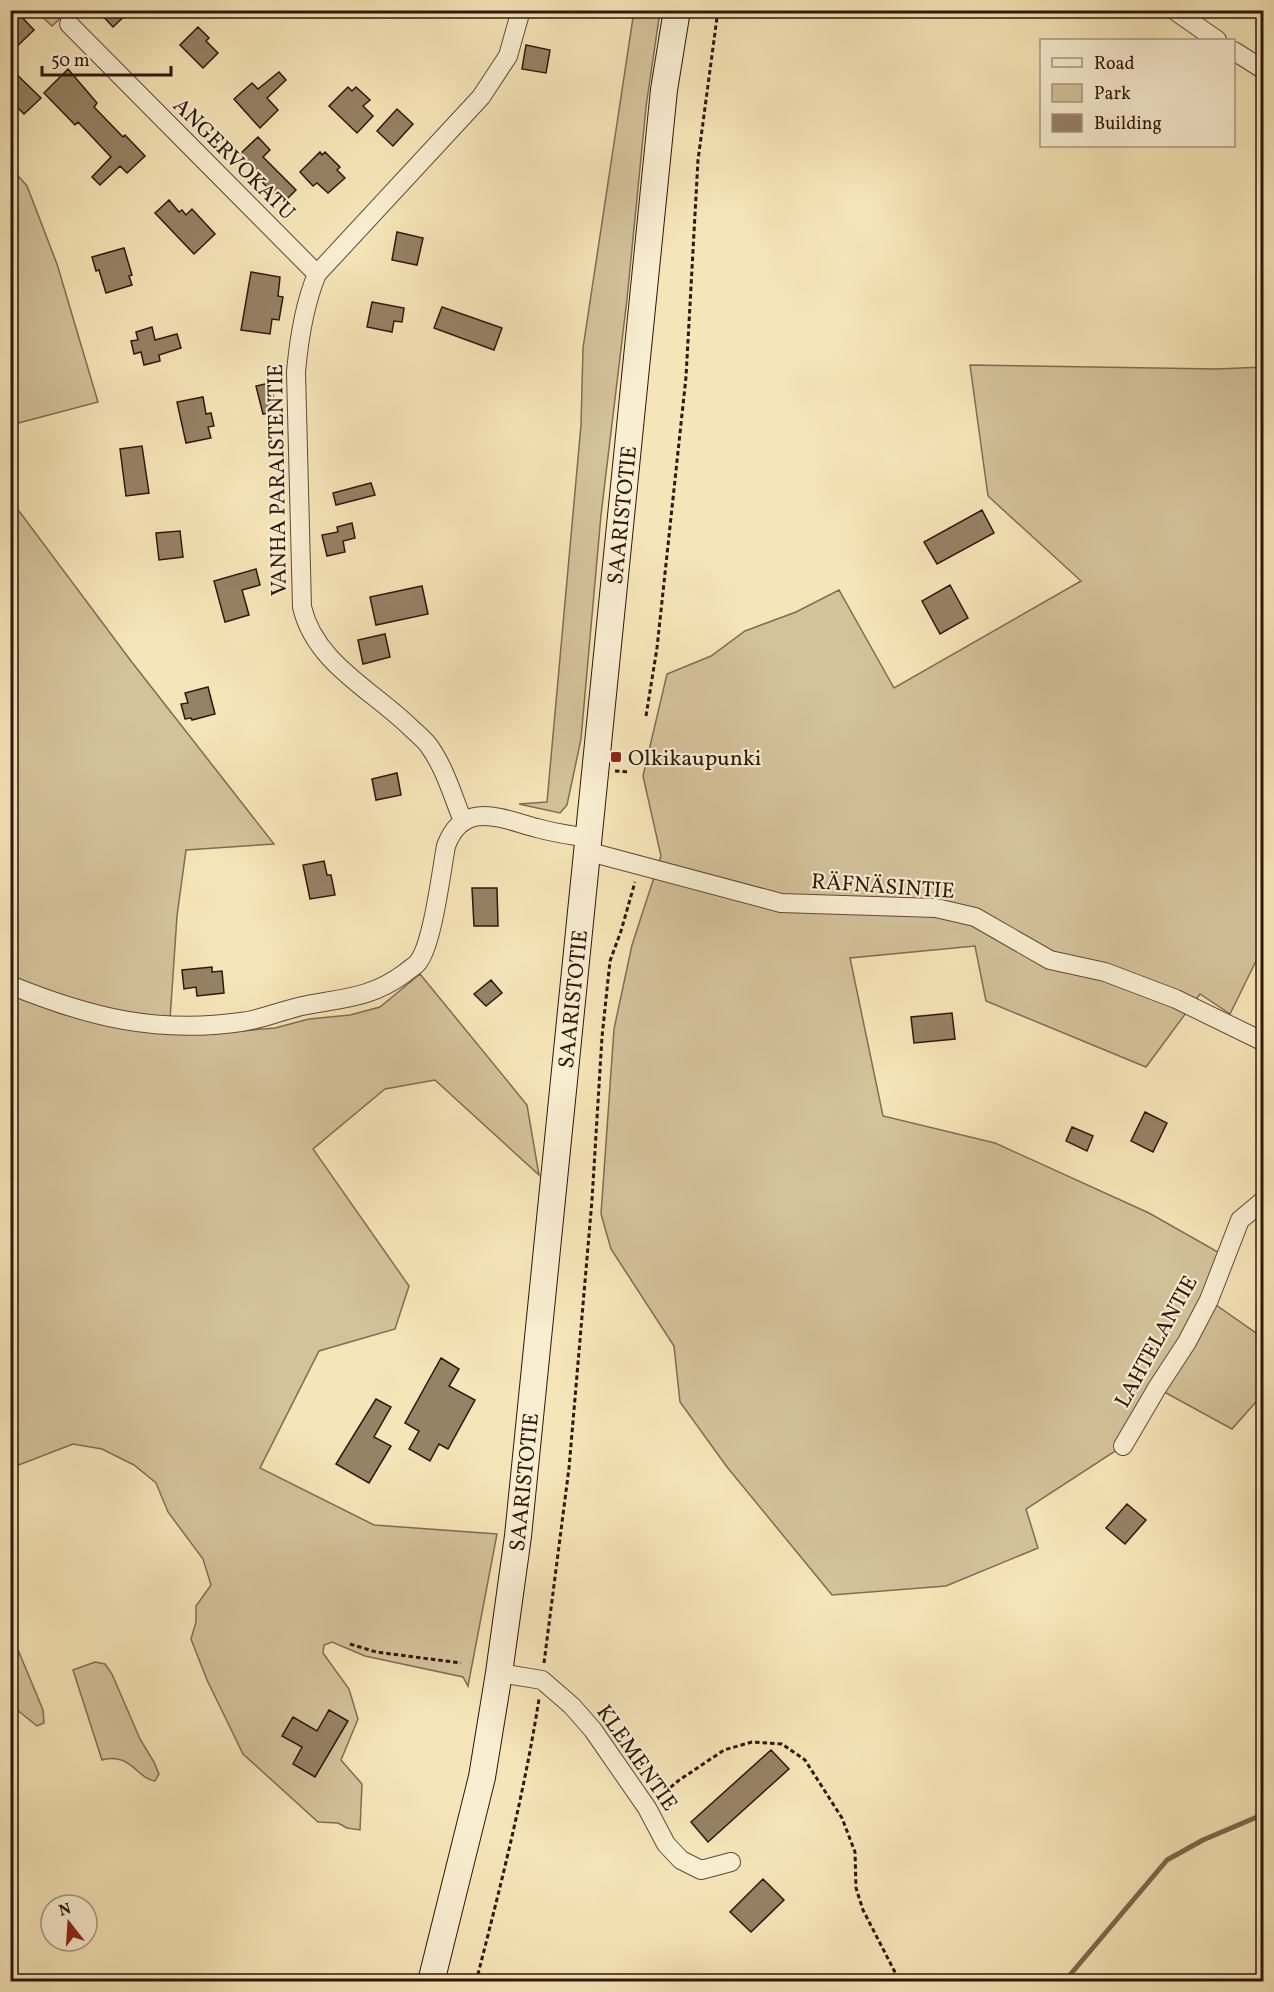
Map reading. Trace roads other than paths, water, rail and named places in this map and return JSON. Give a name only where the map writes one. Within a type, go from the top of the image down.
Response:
[{"type":"main road","name":"SAARISTOTIE","points":[[431,1982],[482,1777],[518,1536],[664,90],[677,10]]},
{"type":"street","name":"VANHA PARAISTENTIE","points":[[463,821],[429,745],[397,714],[333,662],[305,623],[301,596],[296,372],[298,349],[309,295],[317,274],[495,79],[508,56],[521,10]]},
{"type":"street","points":[[1174,10],[1189,23],[1215,39]]},
{"type":"street","name":"ANGERVOKATU","points":[[69,24],[317,274]]},
{"type":"street","points":[[1235,52],[1263,70]]},
{"type":"street","name":"RÄFNÄSINTIE","points":[[463,821],[493,815],[587,845],[640,866],[781,903],[936,908],[975,917],[1050,960],[1105,972],[1176,999],[1263,1042]]},
{"type":"street","points":[[10,985],[90,1014],[131,1022],[178,1026],[243,1022],[304,1005],[352,998],[373,992],[389,984],[419,962],[429,934],[446,846],[451,832],[463,821]]},
{"type":"street","name":"LAHTELANTIE","points":[[1124,1446],[1157,1388],[1187,1342],[1209,1300],[1240,1220],[1263,1200]]},
{"type":"street","name":"KLEMENTIE","points":[[499,1672],[542,1680],[572,1706],[593,1730],[647,1808],[666,1844],[681,1860],[701,1870],[731,1862]]},
{"type":"waterway","points":[[1064,1982],[1167,1860],[1203,1840],[1264,1814]]},
{"type":"place","name":"Olkikaupunki","points":[[616,757]]}]
